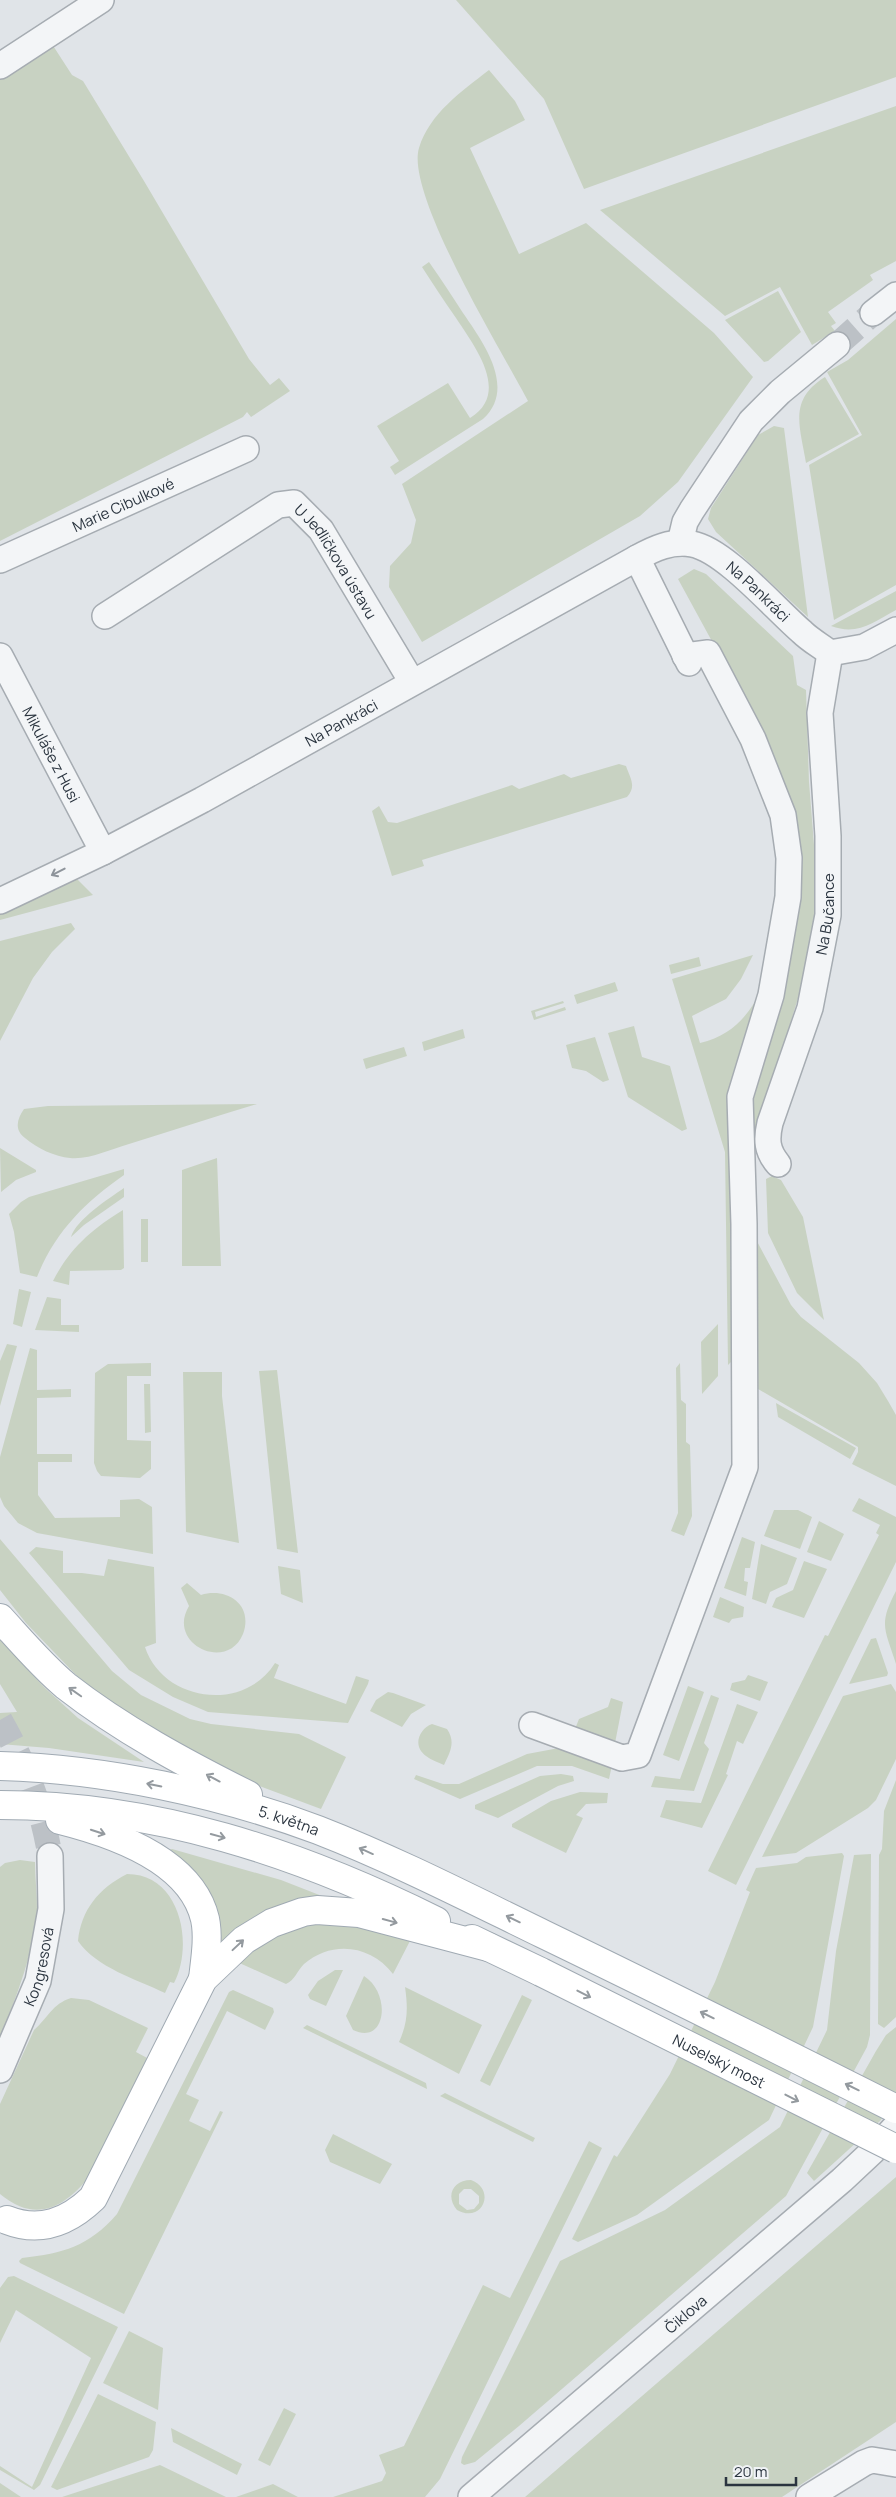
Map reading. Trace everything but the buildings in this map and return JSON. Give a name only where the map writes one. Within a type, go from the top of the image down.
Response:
[{"type":"main road","points":[[0,1618],[44,1666],[67,1686],[126,1727],[210,1776],[319,1831]]},
{"type":"main road","name":"5. května","points":[[0,1766],[67,1771],[189,1792],[267,1813],[319,1831],[427,1878],[557,1940],[896,2109]]},
{"type":"main road","points":[[0,1807],[44,1807],[120,1814],[239,1841],[356,1882],[488,1947]]},
{"type":"main road","points":[[0,1807],[63,1821],[110,1836],[140,1849],[173,1870],[194,1894],[204,1918],[206,1930],[199,1988]]},
{"type":"main road","points":[[2,2223],[31,2226],[55,2223],[75,2214],[93,2198],[199,1988],[244,1940],[258,1931],[287,1917],[317,1910],[359,1913],[488,1947]]},
{"type":"main road","name":"Nuselský most","points":[[488,1947],[896,2150]]},
{"type":"street","points":[[0,66],[101,0]]},
{"type":"street","points":[[873,313],[896,296]]},
{"type":"street","points":[[680,543],[686,522],[692,510],[747,428],[780,392],[837,345]]},
{"type":"street","name":"Marie Cibulkové","points":[[0,560],[246,449]]},
{"type":"street","name":"U Jedličkova ústavu","points":[[105,616],[278,504],[294,503],[321,530],[412,682]]},
{"type":"street","name":"Na Pankráci","points":[[0,901],[103,852],[202,800],[654,549],[680,543],[700,546],[721,557],[804,634],[830,653]]},
{"type":"street","points":[[532,1725],[622,1758],[638,1755],[745,1467],[744,1224],[740,1097],[778,962],[788,897],[788,858],[783,815],[753,739],[708,653],[687,659],[637,558]]},
{"type":"street","points":[[830,653],[864,647],[896,630]]},
{"type":"street","name":"Na Bučance","points":[[778,1164],[769,1152],[768,1134],[770,1123],[810,1008],[828,915],[828,836],[820,713],[830,653]]},
{"type":"street","name":"Mikuláše z Husi","points":[[0,656],[103,852]]},
{"type":"street","name":"Kongresová","points":[[0,2070],[20,2026],[40,1972],[50,1909],[50,1856]]},
{"type":"street","name":"Čiklova","points":[[471,2497],[842,2180],[896,2126]]},
{"type":"street","points":[[808,2497],[872,2460],[896,2464]]},
{"type":"green space","points":[[456,0],[896,0],[896,77],[584,189],[544,99]]},
{"type":"green space","points":[[50,41],[72,75],[83,81],[249,359],[270,385],[279,378],[290,391],[251,417],[247,412],[243,417],[0,541],[0,77]]},
{"type":"green space","points":[[489,70],[515,101],[525,120],[470,148],[519,254],[586,223],[714,333],[753,377],[678,482],[640,516],[422,642],[389,587],[390,566],[411,543],[416,520],[402,484],[528,401],[479,312],[441,236],[427,200],[419,170],[419,148],[431,124],[448,104]]},
{"type":"green space","points":[[896,106],[896,261],[870,275],[873,280],[828,312],[836,323],[831,326],[835,331],[812,345],[780,287],[725,316],[600,210]]},
{"type":"green space","points":[[429,262],[487,351],[497,379],[497,393],[493,407],[483,419],[395,475],[390,467],[399,461],[377,426],[448,383],[470,418],[482,408],[488,396],[489,383],[480,356],[422,267]]},
{"type":"green space","points":[[778,291],[801,332],[768,361],[764,362],[725,320]]},
{"type":"green space","points":[[896,319],[896,585],[834,620],[809,465],[862,435],[827,372],[848,360]]},
{"type":"green space","points":[[825,377],[859,434],[806,463],[799,415],[801,405],[813,386]]},
{"type":"green space","points":[[774,426],[784,428],[808,617],[716,532],[708,519],[711,508],[758,435]]},
{"type":"green space","points":[[694,569],[706,574],[793,656],[797,685],[806,690],[809,782],[817,882],[815,914],[803,982],[757,1131],[750,1131],[747,1103],[794,907],[744,700],[678,579]]},
{"type":"green space","points":[[896,591],[896,610],[880,619],[857,628],[841,629],[831,626]]},
{"type":"green space","points":[[619,764],[626,766],[632,782],[632,789],[627,797],[422,860],[424,866],[392,876],[372,811],[379,806],[388,822],[397,823],[512,785],[519,789],[564,774],[571,778]]},
{"type":"green space","points":[[74,876],[93,895],[0,920],[0,912]]},
{"type":"green space","points":[[71,923],[75,929],[52,952],[33,978],[0,1041],[0,941]]},
{"type":"green space","points":[[753,955],[741,979],[726,999],[692,1016],[700,1043],[724,1034],[733,1028],[748,1012],[767,981],[757,1022],[736,1357],[728,1365],[725,1152],[672,979]]},
{"type":"green space","points":[[699,957],[701,966],[671,974],[669,965]]},
{"type":"green space","points":[[615,982],[618,991],[577,1004],[574,995]]},
{"type":"green space","points":[[563,1001],[564,1003],[535,1012],[536,1017],[565,1007],[566,1010],[534,1020],[531,1011]]},
{"type":"green space","points":[[634,1026],[642,1057],[670,1066],[687,1129],[682,1131],[628,1097],[608,1033]]},
{"type":"green space","points":[[463,1029],[465,1038],[424,1051],[422,1042]]},
{"type":"green space","points":[[595,1037],[609,1080],[603,1082],[586,1071],[572,1068],[566,1045]]},
{"type":"green space","points":[[404,1047],[407,1056],[366,1069],[363,1059]]},
{"type":"green space","points":[[257,1104],[100,1154],[77,1158],[52,1154],[30,1142],[19,1132],[18,1128],[18,1120],[24,1109],[48,1106]]},
{"type":"green space","points":[[0,1148],[36,1170],[36,1172],[16,1180],[1,1192]]},
{"type":"green space","points":[[217,1158],[221,1266],[182,1266],[182,1170]]},
{"type":"green space","points":[[124,1169],[124,1175],[84,1207],[62,1232],[44,1261],[37,1277],[20,1273],[14,1232],[9,1214],[21,1202],[29,1197]]},
{"type":"green space","points":[[772,1176],[781,1180],[803,1217],[824,1320],[797,1293],[768,1233],[766,1179]]},
{"type":"green space","points":[[124,1188],[124,1197],[84,1225],[71,1237],[74,1230],[86,1217]]},
{"type":"green space","points":[[123,1210],[124,1268],[121,1270],[70,1271],[69,1285],[53,1281],[74,1249],[101,1224]]},
{"type":"green space","points":[[141,1219],[148,1219],[148,1262],[141,1262]]},
{"type":"green space","points":[[752,1232],[791,1305],[801,1317],[859,1363],[877,1383],[896,1415],[896,1486],[852,1464],[858,1452],[858,1447],[753,1386]]},
{"type":"green space","points":[[19,1289],[31,1292],[22,1327],[13,1324]]},
{"type":"green space","points":[[47,1297],[61,1299],[61,1325],[79,1325],[79,1332],[35,1330]]},
{"type":"green space","points":[[718,1324],[718,1376],[702,1394],[701,1342]]},
{"type":"green space","points":[[7,1344],[17,1346],[0,1406],[0,1361]]},
{"type":"green space","points":[[30,1348],[37,1350],[37,1390],[71,1389],[71,1397],[37,1398],[37,1454],[72,1454],[72,1462],[38,1462],[38,1495],[55,1518],[120,1517],[120,1500],[139,1499],[152,1507],[153,1554],[37,1533],[18,1523],[4,1506],[0,1497],[0,1457]]},
{"type":"green space","points":[[151,1363],[151,1376],[127,1376],[127,1440],[151,1441],[151,1469],[140,1478],[101,1476],[94,1463],[95,1373],[108,1364]]},
{"type":"green space","points":[[680,1363],[681,1400],[686,1404],[686,1442],[690,1445],[692,1516],[684,1536],[671,1531],[678,1513],[676,1368]]},
{"type":"green space","points":[[277,1370],[298,1553],[277,1549],[259,1371]]},
{"type":"green space","points":[[183,1372],[222,1372],[222,1396],[239,1543],[186,1532]]},
{"type":"green space","points":[[144,1384],[150,1384],[151,1432],[145,1433]]},
{"type":"green space","points":[[776,1403],[856,1448],[850,1459],[778,1417]]},
{"type":"green space","points":[[859,1498],[896,1517],[896,1562],[736,1885],[708,1871],[825,1635],[828,1636],[879,1535],[876,1533],[880,1525],[852,1511]]},
{"type":"green space","points":[[774,1510],[798,1510],[812,1517],[800,1549],[764,1536]]},
{"type":"green space","points":[[819,1521],[844,1534],[831,1561],[807,1552]]},
{"type":"green space","points":[[742,1537],[755,1542],[750,1568],[745,1568],[744,1581],[748,1582],[746,1596],[724,1588]]},
{"type":"green space","points":[[0,1539],[112,1671],[141,1695],[190,1719],[211,1724],[299,1734],[346,1757],[321,1809],[230,1775],[100,1696],[75,1674],[26,1623],[0,1590]]},
{"type":"green space","points":[[761,1544],[797,1558],[787,1584],[770,1592],[766,1604],[752,1599]]},
{"type":"green space","points":[[36,1547],[63,1551],[63,1573],[104,1576],[108,1559],[154,1567],[156,1643],[145,1647],[154,1666],[169,1680],[186,1689],[205,1694],[225,1694],[244,1689],[261,1679],[275,1663],[279,1665],[274,1678],[346,1704],[356,1676],[369,1680],[368,1684],[348,1723],[208,1712],[173,1697],[129,1670],[29,1553]]},
{"type":"green space","points":[[804,1561],[827,1569],[804,1618],[772,1607],[776,1598],[793,1590]]},
{"type":"green space","points":[[278,1566],[300,1570],[303,1603],[281,1594]]},
{"type":"green space","points":[[187,1583],[201,1595],[210,1593],[228,1596],[236,1600],[241,1606],[245,1614],[245,1623],[243,1634],[235,1646],[225,1651],[213,1652],[201,1649],[192,1642],[185,1632],[184,1620],[189,1606],[181,1588]]},
{"type":"green space","points":[[896,1591],[896,1664],[886,1634],[885,1620],[890,1602]]},
{"type":"green space","points":[[720,1597],[744,1607],[743,1617],[732,1619],[729,1623],[713,1617]]},
{"type":"green space","points":[[876,1638],[888,1673],[887,1676],[849,1684],[871,1639]]},
{"type":"green space","points":[[0,1640],[45,1688],[78,1718],[144,1762],[49,1748],[0,1744],[0,1713],[17,1712],[0,1684]]},
{"type":"green space","points":[[748,1675],[768,1682],[760,1701],[730,1690],[732,1683],[745,1680]]},
{"type":"green space","points":[[891,1684],[896,1692],[896,1759],[876,1800],[868,1808],[796,1853],[762,1857],[843,1696]]},
{"type":"green space","points":[[688,1686],[704,1692],[679,1761],[663,1755]]},
{"type":"green space","points":[[388,1692],[426,1705],[411,1714],[402,1727],[370,1711],[376,1700]]},
{"type":"green space","points":[[711,1695],[719,1698],[704,1743],[709,1749],[694,1791],[651,1787],[655,1776],[680,1779]]},
{"type":"green space","points":[[611,1698],[623,1702],[615,1743],[575,1729],[579,1719],[608,1707]]},
{"type":"green space","points":[[737,1704],[758,1712],[743,1744],[737,1741],[726,1774],[728,1775],[702,1828],[660,1817],[666,1800],[701,1803]]},
{"type":"green space","points":[[432,1724],[447,1729],[450,1734],[452,1743],[444,1765],[428,1757],[419,1747],[418,1743],[421,1734],[427,1726]]},
{"type":"green space","points":[[559,1748],[612,1765],[609,1779],[572,1766],[537,1766],[460,1799],[414,1779],[416,1775],[443,1784],[459,1784],[527,1754]]},
{"type":"green space","points":[[561,1774],[573,1776],[574,1781],[558,1786],[498,1818],[475,1809],[475,1805],[540,1776]]},
{"type":"green space","points":[[896,1780],[896,2017],[884,2028],[878,2024],[879,1855],[882,1849],[884,1811]]},
{"type":"green space","points":[[580,1792],[608,1793],[607,1803],[586,1804],[576,1815],[583,1818],[566,1853],[512,1827],[512,1824],[551,1801]]},
{"type":"green space","points":[[172,1849],[281,1880],[327,1898],[221,1951],[170,1854],[169,1850]]},
{"type":"green space","points":[[842,1853],[844,1856],[813,2027],[769,2120],[637,2215],[578,2242],[572,2239],[614,2155],[617,2157],[670,2074],[715,1982],[750,1892],[746,1890],[756,1868],[797,1863],[806,1857]]},
{"type":"green space","points":[[871,1854],[870,2035],[867,2047],[786,2196],[519,2426],[475,2462],[464,2465],[461,2463],[462,2457],[560,2261],[665,2210],[780,2127],[827,2030],[836,1951],[854,1855]]},
{"type":"green space","points":[[20,1860],[35,1862],[37,1909],[29,1957],[0,2036],[0,1867],[5,1863]]},
{"type":"green space","points":[[127,1874],[145,1877],[160,1886],[171,1898],[178,1914],[183,1950],[180,1967],[174,1983],[170,1982],[165,1993],[106,1966],[78,1941],[83,1919],[93,1901],[108,1886]]},
{"type":"green space","points":[[339,1919],[411,1939],[393,1974],[374,1957],[351,1949],[327,1951],[315,1956],[304,1964],[294,1978],[286,1984],[235,1961],[287,1926]]},
{"type":"green space","points":[[335,1970],[343,1970],[326,2006],[310,1999],[308,1995],[318,1981]]},
{"type":"green space","points":[[364,1976],[373,1984],[379,1994],[382,2005],[378,2025],[373,2031],[364,2033],[353,2030],[346,2016]]},
{"type":"green space","points":[[405,1987],[482,2025],[459,2074],[399,2042],[406,2015]]},
{"type":"green space","points":[[233,1990],[273,2008],[274,2012],[265,2030],[227,2011],[186,2094],[199,2100],[189,2121],[210,2131],[220,2111],[223,2112],[124,2314],[20,2263],[19,2261],[22,2258],[63,2251],[85,2241],[96,2234],[117,2214],[229,1992]]},
{"type":"green space","points":[[522,1995],[532,2000],[490,2086],[480,2081]]},
{"type":"green space","points":[[71,1998],[89,2000],[148,2028],[136,2052],[149,2059],[92,2173],[72,2195],[51,2208],[39,2210],[26,2208],[0,2194],[0,2104],[34,2030],[59,2004]]},
{"type":"green space","points":[[307,2025],[426,2083],[427,2089],[303,2028]]},
{"type":"green space","points":[[896,2027],[896,2099],[880,2121],[814,2181],[807,2173],[876,2051],[886,2035]]},
{"type":"green space","points":[[445,2093],[535,2138],[533,2142],[440,2096]]},
{"type":"green space","points":[[333,2134],[392,2164],[380,2184],[330,2162],[325,2150]]},
{"type":"green space","points":[[589,2141],[602,2148],[440,2479],[425,2497],[333,2497],[382,2481],[386,2473],[379,2455],[404,2446],[483,2285],[510,2298]]},
{"type":"green space","points":[[896,2177],[896,2422],[782,2497],[525,2497]]},
{"type":"green space","points":[[471,2180],[479,2185],[485,2198],[479,2209],[473,2213],[457,2210],[453,2205],[451,2194],[455,2186]],"holes":[[[464,2189],[471,2189],[479,2196],[479,2203],[474,2209],[467,2210],[459,2204],[459,2194]]]},
{"type":"green space","points":[[14,2276],[118,2327],[40,2485],[34,2490],[0,2470],[0,2466],[32,2487],[91,2358],[16,2310],[0,2343],[0,2288],[8,2277]]},
{"type":"green space","points":[[129,2331],[163,2348],[158,2410],[103,2383]]},
{"type":"green space","points":[[98,2394],[156,2422],[153,2450],[149,2457],[57,2490],[51,2487]]},
{"type":"green space","points":[[284,2408],[296,2414],[270,2466],[258,2460]]},
{"type":"green space","points":[[171,2428],[242,2464],[237,2475],[173,2442]]},
{"type":"green space","points":[[160,2465],[226,2497],[62,2497]]},
{"type":"green space","points":[[0,2483],[21,2497],[0,2497]]},
{"type":"green space","points":[[273,2484],[298,2497],[236,2497]]},
{"type":"tunnel","points":[[837,345],[873,313]]},
{"type":"tunnel","points":[[0,1720],[25,1769],[42,1820],[50,1856]]},
{"type":"railway","points":[[684,2032],[758,2069]]}]
